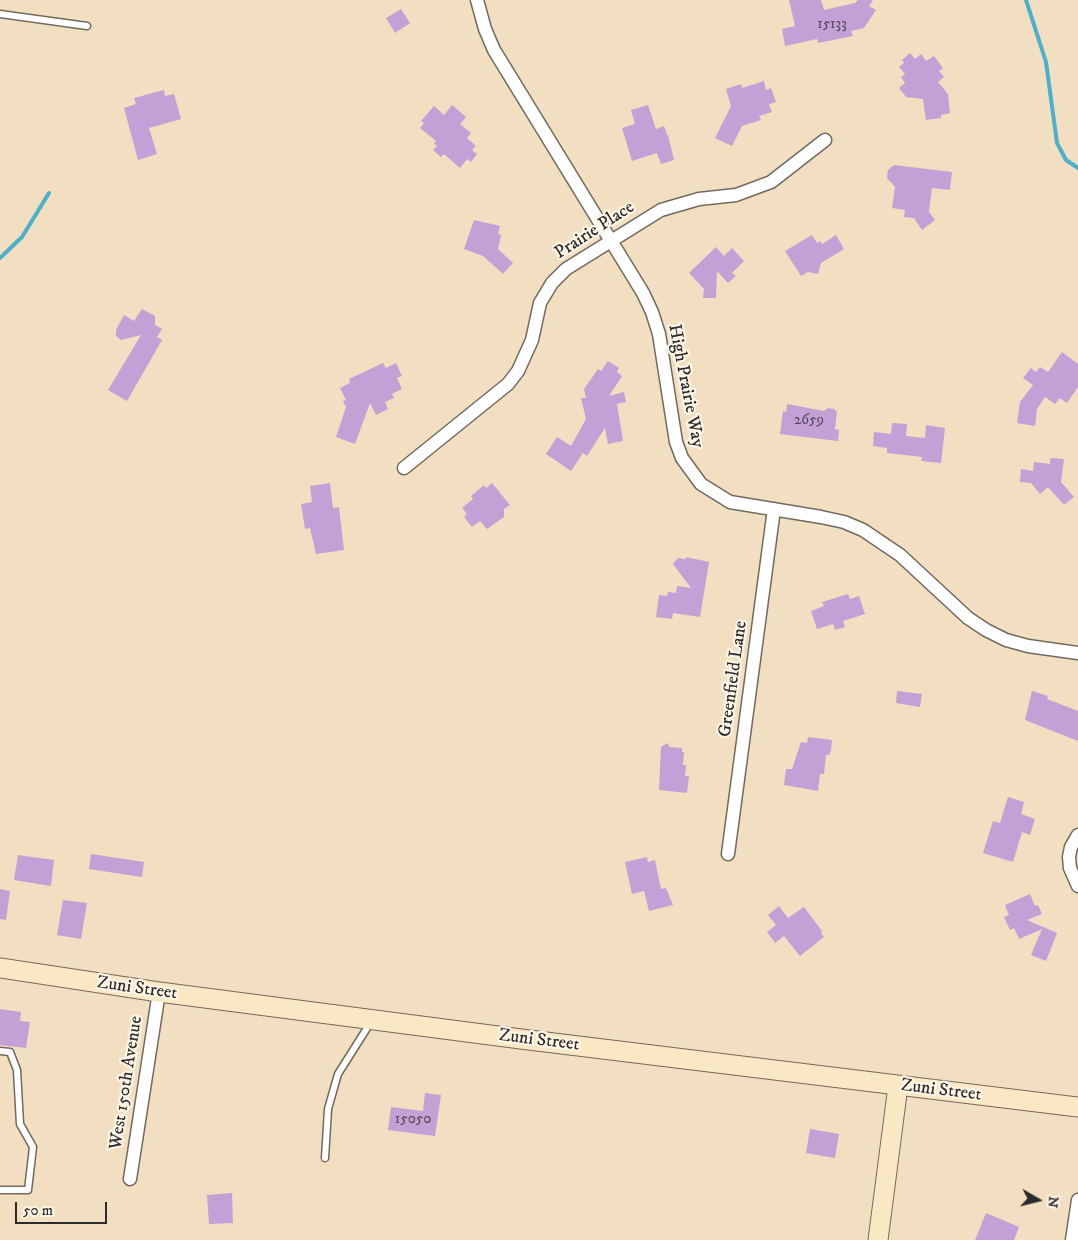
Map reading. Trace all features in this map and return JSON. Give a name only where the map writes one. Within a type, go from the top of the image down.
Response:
[{"type":"street","name":"High Prairie Way","points":[[477,0],[485,29],[494,50],[611,241],[652,312],[659,334],[676,442],[690,472],[714,494],[730,502],[844,522],[881,540],[900,555],[968,618],[986,630],[1028,646],[1078,652]]},
{"type":"street","name":"Prairie Place","points":[[404,468],[508,384],[526,357],[536,317],[547,290],[566,269],[661,210],[679,203],[736,195],[771,182],[825,140]]},
{"type":"street","name":"Greenfield Lane","points":[[728,854],[774,509]]},
{"type":"street","points":[[1078,835],[1069,857],[1070,868],[1078,886]]},
{"type":"street","name":"Zuni Street","points":[[0,968],[159,992],[370,1019],[898,1086],[1078,1105]]},
{"type":"street","name":"West 150th Avenue","points":[[130,1179],[159,992]]},
{"type":"street","points":[[878,1240],[898,1086]]},
{"type":"street","points":[[1072,1240],[1078,1200]]},
{"type":"lane","points":[[0,14],[87,26]]},
{"type":"lane","points":[[325,1158],[328,1110],[338,1074],[369,1026],[370,1019]]},
{"type":"lane","points":[[0,1051],[10,1052],[17,1070],[20,1124],[33,1147],[28,1190],[0,1190]]},
{"type":"building","points":[[789,0],[821,0],[824,10],[855,3],[858,0],[873,0],[869,6],[876,10],[864,28],[851,31],[853,36],[818,43],[817,39],[785,46],[782,29],[795,26]]},
{"type":"building","points":[[401,9],[410,23],[395,33],[386,18]]},
{"type":"building","points":[[910,53],[915,59],[921,54],[926,61],[934,56],[943,68],[939,71],[944,77],[938,82],[948,94],[950,113],[941,115],[941,118],[926,120],[923,99],[906,97],[899,88],[905,83],[901,77],[905,74],[899,67],[904,63],[902,60]]},
{"type":"building","points":[[764,81],[766,90],[771,88],[776,102],[769,104],[772,112],[759,116],[761,120],[742,126],[732,146],[715,138],[731,106],[726,89],[741,84],[742,88]]},
{"type":"building","points":[[164,90],[165,96],[174,94],[181,119],[149,128],[157,154],[138,160],[124,108],[136,104],[134,98]]},
{"type":"building","points":[[452,105],[466,117],[460,124],[471,133],[467,138],[476,146],[472,150],[477,154],[471,162],[467,159],[460,168],[444,154],[441,157],[433,150],[437,146],[434,143],[436,141],[420,128],[424,123],[421,121],[434,106],[444,115]]},
{"type":"building","points":[[648,105],[656,129],[664,126],[674,160],[661,164],[657,153],[632,161],[622,128],[635,124],[631,110]]},
{"type":"building","points":[[894,165],[952,172],[950,190],[932,188],[929,212],[935,220],[922,230],[914,218],[904,217],[905,210],[892,208],[895,187],[887,178],[888,170]]},
{"type":"building","points":[[474,220],[500,226],[498,234],[501,235],[498,249],[513,263],[503,274],[483,256],[464,249]]},
{"type":"building","points":[[812,235],[817,243],[820,241],[822,244],[836,235],[844,249],[821,263],[818,274],[808,272],[801,276],[785,251]]},
{"type":"building","points":[[716,247],[724,256],[732,248],[744,261],[732,273],[736,276],[728,283],[717,271],[716,298],[703,298],[704,289],[689,273]]},
{"type":"building","points":[[142,309],[155,316],[155,325],[162,329],[157,337],[162,340],[127,401],[108,390],[141,335],[121,340],[116,336],[116,330],[124,315],[134,321]]},
{"type":"building","points":[[1062,352],[1078,364],[1078,387],[1067,403],[1060,398],[1055,404],[1045,397],[1037,409],[1035,426],[1017,423],[1020,402],[1033,385],[1023,378],[1031,368],[1036,372],[1040,367],[1048,372]]},
{"type":"building","points":[[608,361],[619,368],[617,372],[622,376],[609,396],[624,392],[626,402],[617,404],[623,441],[608,444],[605,428],[587,456],[583,453],[571,471],[546,454],[557,437],[571,446],[586,419],[581,398],[586,398],[584,389],[598,369],[601,371]]},
{"type":"building","points":[[383,363],[386,368],[396,363],[402,376],[397,378],[402,389],[392,394],[394,398],[385,402],[388,409],[376,415],[370,403],[355,444],[336,437],[346,407],[343,401],[346,400],[340,388],[350,383],[349,379]]},
{"type":"building","points":[[787,404],[824,411],[828,408],[834,409],[837,412],[835,429],[839,430],[838,441],[780,434],[783,411],[786,412]]},
{"type":"building","points":[[892,423],[907,424],[906,436],[925,438],[926,425],[945,428],[941,463],[921,461],[922,457],[887,453],[887,448],[873,446],[874,432],[891,434]]},
{"type":"building","points":[[1050,458],[1064,459],[1061,482],[1074,497],[1064,505],[1048,487],[1040,494],[1031,483],[1020,482],[1021,469],[1033,471],[1034,462],[1050,464]]},
{"type":"building","points":[[330,483],[333,508],[339,507],[344,550],[316,554],[310,528],[305,529],[301,504],[312,502],[310,486]]},
{"type":"building","points":[[492,483],[510,505],[504,509],[504,517],[487,529],[480,521],[472,527],[464,517],[467,514],[462,508],[473,499],[471,496],[484,485],[486,488]]},
{"type":"building","points":[[686,557],[709,562],[700,617],[673,613],[672,619],[656,617],[659,595],[667,596],[668,592],[676,593],[677,586],[691,588],[673,564],[678,558],[686,559]]},
{"type":"building","points":[[848,594],[850,599],[859,596],[865,614],[843,621],[845,627],[835,630],[833,624],[817,629],[811,611],[824,606],[822,602]]},
{"type":"building","points":[[897,691],[922,694],[920,707],[896,703]]},
{"type":"building","points":[[1032,691],[1048,696],[1047,699],[1078,711],[1078,741],[1025,720]]},
{"type":"building","points":[[808,737],[832,740],[829,755],[826,755],[824,774],[820,774],[818,791],[784,785],[786,769],[792,769],[801,742],[807,743]]},
{"type":"building","points":[[667,743],[670,747],[682,748],[682,752],[684,752],[683,765],[686,765],[685,776],[689,776],[687,793],[659,790],[661,747]]},
{"type":"building","points":[[1008,797],[1024,802],[1021,814],[1035,819],[1030,835],[1022,832],[1013,862],[983,853],[993,821],[1000,823]]},
{"type":"building","points":[[91,854],[144,862],[142,877],[89,869]]},
{"type":"building","points":[[18,855],[54,860],[51,886],[14,880]]},
{"type":"building","points":[[647,857],[648,862],[655,860],[661,889],[666,888],[673,905],[649,911],[644,891],[632,894],[625,862]]},
{"type":"building","points":[[0,889],[10,891],[6,920],[0,919]]},
{"type":"building","points":[[1030,894],[1035,906],[1038,905],[1042,914],[1027,920],[1057,933],[1046,961],[1031,955],[1042,929],[1019,939],[1014,928],[1010,930],[1004,917],[1009,915],[1005,905]]},
{"type":"building","points":[[63,900],[87,903],[81,939],[57,935]]},
{"type":"building","points":[[779,906],[788,918],[804,907],[822,931],[821,933],[824,937],[800,956],[784,936],[775,943],[767,932],[776,925],[768,915]]},
{"type":"building","points":[[0,1009],[21,1012],[20,1021],[30,1022],[26,1048],[0,1045]]},
{"type":"building","points":[[425,1093],[441,1095],[435,1136],[388,1130],[391,1107],[423,1111]]},
{"type":"building","points":[[810,1129],[839,1134],[835,1158],[806,1153]]},
{"type":"building","points":[[232,1193],[233,1223],[209,1224],[207,1195]]},
{"type":"building","points":[[986,1213],[1019,1227],[1014,1240],[975,1240]]},
{"type":"waterway","points":[[1026,0],[1046,62],[1057,143],[1066,160],[1078,168]]},
{"type":"waterway","points":[[0,258],[22,237],[49,193]]}]
